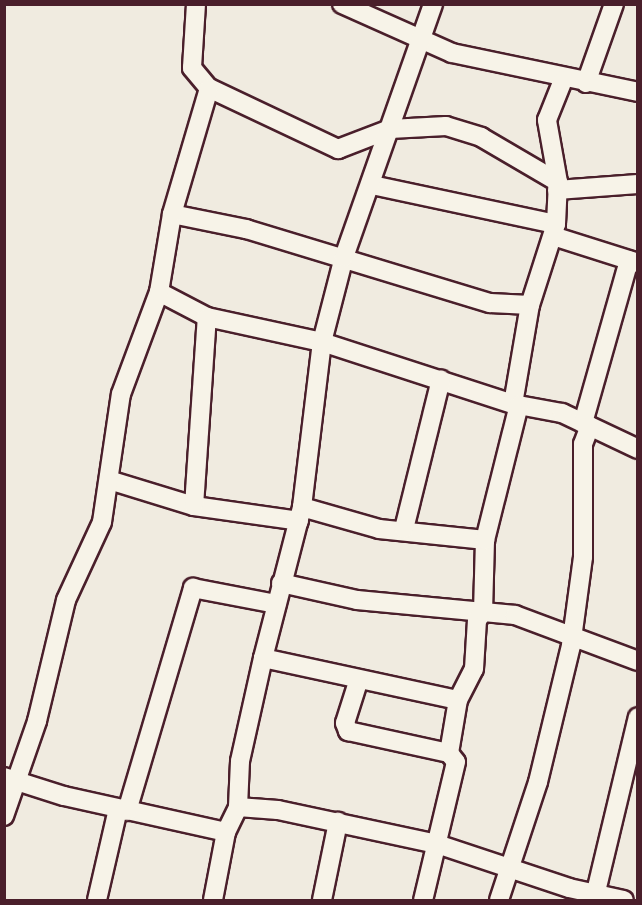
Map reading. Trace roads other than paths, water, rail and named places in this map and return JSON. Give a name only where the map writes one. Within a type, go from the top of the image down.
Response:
[{"type":"street","points":[[196,4],[192,68],[209,88],[338,149],[390,129],[446,126],[465,131],[557,186],[638,184]]},
{"type":"street","points":[[213,900],[226,832],[238,807],[240,761],[263,658],[301,514],[322,342],[344,257],[372,185],[433,4]]},
{"type":"street","points":[[586,83],[614,4]]},
{"type":"street","points":[[348,5],[421,42],[562,80],[638,92]]},
{"type":"street","points":[[423,900],[457,770],[449,753],[458,700],[472,681],[477,620],[483,612],[485,540],[516,404],[530,305],[554,230],[557,186],[547,120],[562,80]]},
{"type":"street","points":[[4,816],[11,779],[66,600],[102,522],[121,394],[159,292],[172,214],[209,88]]},
{"type":"street","points":[[372,185],[554,230],[634,262],[586,424],[583,444],[581,579],[569,632],[571,645],[513,868],[499,900]]},
{"type":"street","points":[[172,214],[344,257],[470,297],[530,305]]},
{"type":"street","points":[[159,292],[207,317],[322,342],[516,404],[562,413],[638,449]]},
{"type":"street","points":[[194,506],[207,317]]},
{"type":"street","points":[[404,529],[441,380]]},
{"type":"street","points":[[109,480],[194,506],[301,514],[368,527],[404,529],[485,540]]},
{"type":"street","points":[[281,583],[357,600],[483,612],[569,632],[638,661]]},
{"type":"street","points":[[97,900],[193,588],[276,604]]},
{"type":"street","points":[[263,658],[340,672],[358,682],[458,700]]},
{"type":"street","points":[[358,682],[345,723],[348,731],[449,753]]},
{"type":"street","points":[[594,897],[638,717]]},
{"type":"street","points":[[11,779],[123,810],[226,832]]},
{"type":"street","points":[[238,807],[338,822],[436,844],[594,897],[624,900]]},
{"type":"street","points":[[322,900],[338,822]]}]
